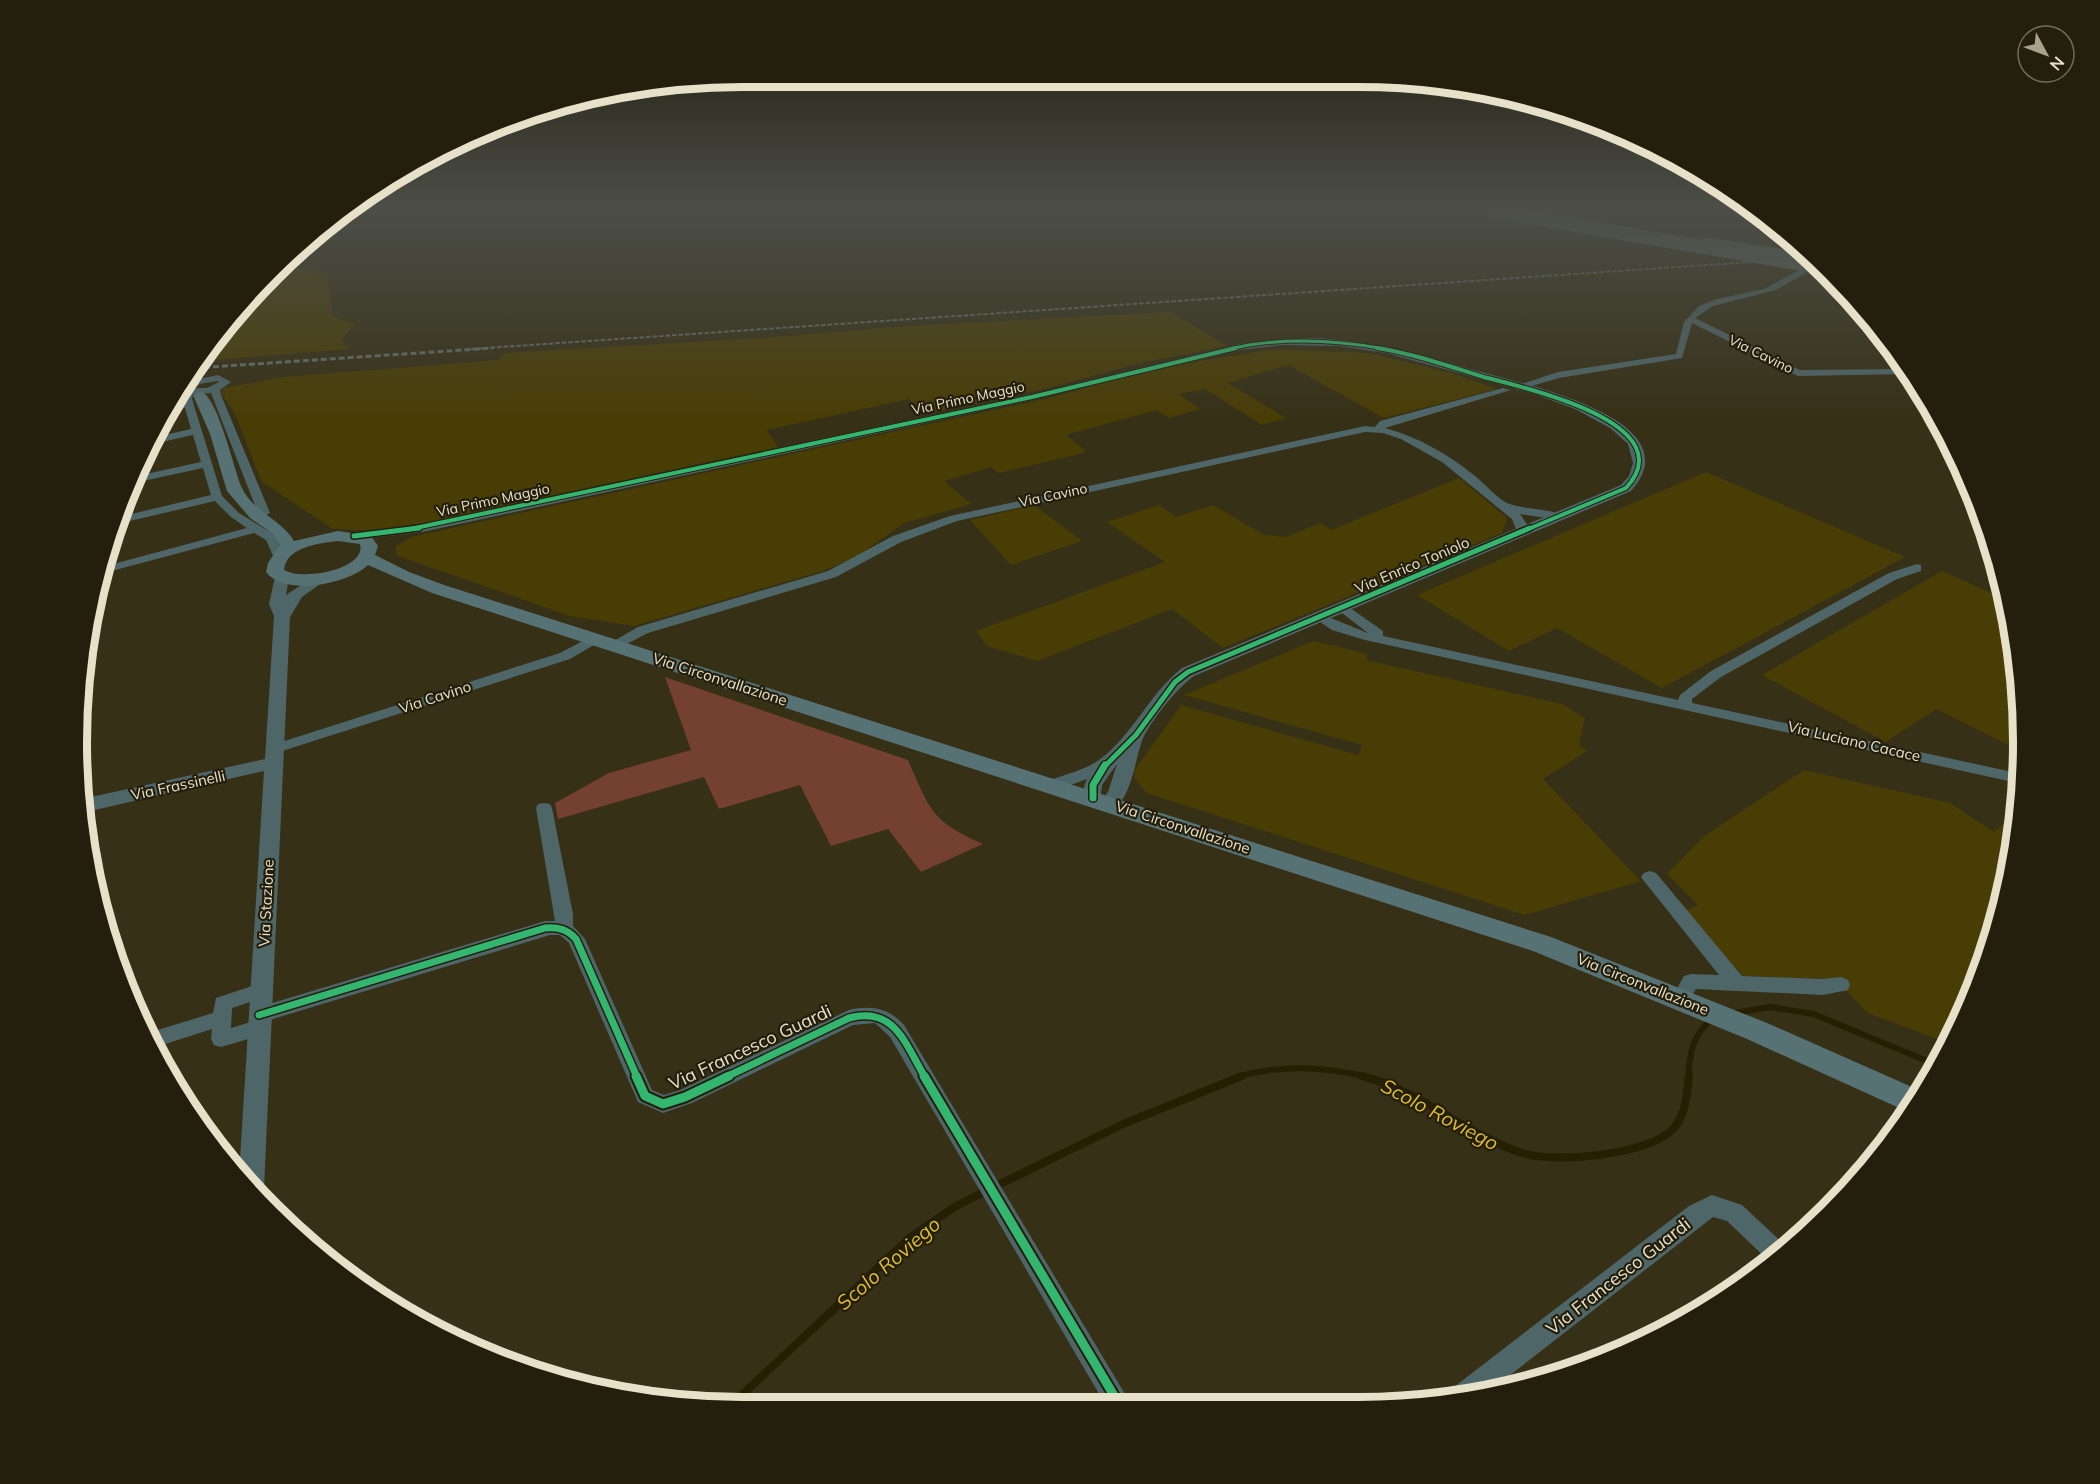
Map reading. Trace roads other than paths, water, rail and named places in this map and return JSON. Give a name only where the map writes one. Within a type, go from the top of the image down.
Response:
[{"type":"main road","points":[[192,396],[217,434],[235,491],[257,517],[280,531],[288,545],[274,569],[282,578]]},
{"type":"main road","points":[[257,517],[296,529],[346,536]]},
{"type":"main road","points":[[283,555],[313,540],[346,536]]},
{"type":"main road","name":"Via Circonvallazione","points":[[346,536],[368,542],[368,553],[403,576],[438,589],[1542,944],[1757,1031],[1907,1099]]},
{"type":"main road","points":[[326,577],[355,566],[368,553]]},
{"type":"main road","name":"Via Circonvallazione","points":[[282,578],[302,581],[326,577],[387,577],[438,589]]},
{"type":"street","points":[[1690,319],[1695,312],[1711,305],[1768,291],[1787,280]]},
{"type":"street","name":"Via Cavino","points":[[614,645],[643,630],[832,574],[905,536],[954,518],[1365,429],[1378,429],[1384,423],[1558,375],[1679,356],[1684,349],[1690,319],[1798,373],[1899,372]]},
{"type":"street","name":"Via Primo Maggio","points":[[346,536],[422,528],[1032,397],[1114,375],[1257,344],[1323,341],[1380,348],[1512,388]]},
{"type":"street","points":[[194,383],[216,378],[225,381],[216,388],[216,396],[224,409],[251,487],[257,517]]},
{"type":"street","points":[[191,388],[198,431],[217,497],[235,515],[257,517]]},
{"type":"street","name":"Via Enrico Toniolo","points":[[1136,735],[1117,793],[1101,801],[1093,785],[1104,766],[1136,735],[1175,682],[1188,672],[1560,517],[1626,488],[1635,479],[1640,469],[1637,448],[1630,437],[1599,416],[1512,388]]},
{"type":"street","points":[[184,400],[192,396]]},
{"type":"street","points":[[1378,429],[1441,455],[1503,504],[1522,526],[1521,532]]},
{"type":"street","points":[[162,439],[198,431]]},
{"type":"street","points":[[143,478],[208,464]]},
{"type":"street","points":[[127,519],[217,497]]},
{"type":"street","points":[[1503,504],[1524,512],[1560,517]]},
{"type":"street","points":[[110,568],[257,517]]},
{"type":"street","name":"Via Primo Maggio","points":[[368,553],[422,528]]},
{"type":"street","points":[[1685,704],[1685,698],[1716,674],[1893,576],[1917,568]]},
{"type":"street","name":"Via Stazione","points":[[252,1176],[282,617],[287,603],[294,594],[326,577]]},
{"type":"street","name":"Via Stazione","points":[[282,578],[278,604],[282,617]]},
{"type":"street","name":"Via Luciano Cacace","points":[[1343,607],[1372,630],[1398,642]]},
{"type":"street","name":"Via Luciano Cacace","points":[[1320,617],[1337,627],[1398,642],[2012,777]]},
{"type":"street","name":"Via Cavino","points":[[273,756],[565,656],[594,639]]},
{"type":"street","name":"Via Frassinelli","points":[[90,804],[273,756]]},
{"type":"street","name":"Via Enrico Toniolo","points":[[1054,786],[1104,766]]},
{"type":"street","points":[[261,991],[223,1003],[221,1039],[259,1021],[545,928],[564,928],[564,914],[544,808]]},
{"type":"street","points":[[1650,876],[1737,983]]},
{"type":"street","name":"Via Francesco Guardi","points":[[564,928],[573,934],[579,945],[645,1096],[663,1104],[685,1097],[849,1018],[878,1015],[885,1017],[897,1031],[974,1164],[1115,1397]]},
{"type":"street","points":[[1685,1001],[1691,981],[1841,985]]},
{"type":"street","points":[[158,1038],[222,1018]]},
{"type":"street","name":"Via Francesco Guardi","points":[[1476,1386],[1697,1214],[1712,1206],[1734,1214],[1773,1249]]},
{"type":"waterway","name":"Scolo Roviego","points":[[1734,1013],[1770,1007],[1813,1014],[1929,1062]]},
{"type":"waterway","name":"Scolo Roviego","points":[[1688,1077],[1693,1046],[1700,1032],[1711,1020]]},
{"type":"waterway","name":"Scolo Roviego","points":[[1237,1077],[1286,1068],[1319,1069],[1368,1077]]},
{"type":"waterway","name":"Scolo Roviego","points":[[994,1187],[1123,1124],[1242,1076]]},
{"type":"waterway","name":"Scolo Roviego","points":[[1362,1076],[1404,1092],[1501,1145],[1522,1153],[1556,1158],[1624,1151],[1662,1137],[1674,1128],[1681,1116],[1689,1076]]},
{"type":"waterway","name":"Scolo Roviego","points":[[740,1397],[912,1236],[956,1206],[986,1191]]},
{"type":"railway","points":[[471,349],[1483,280]]},
{"type":"railway","points":[[205,367],[493,348]]}]
